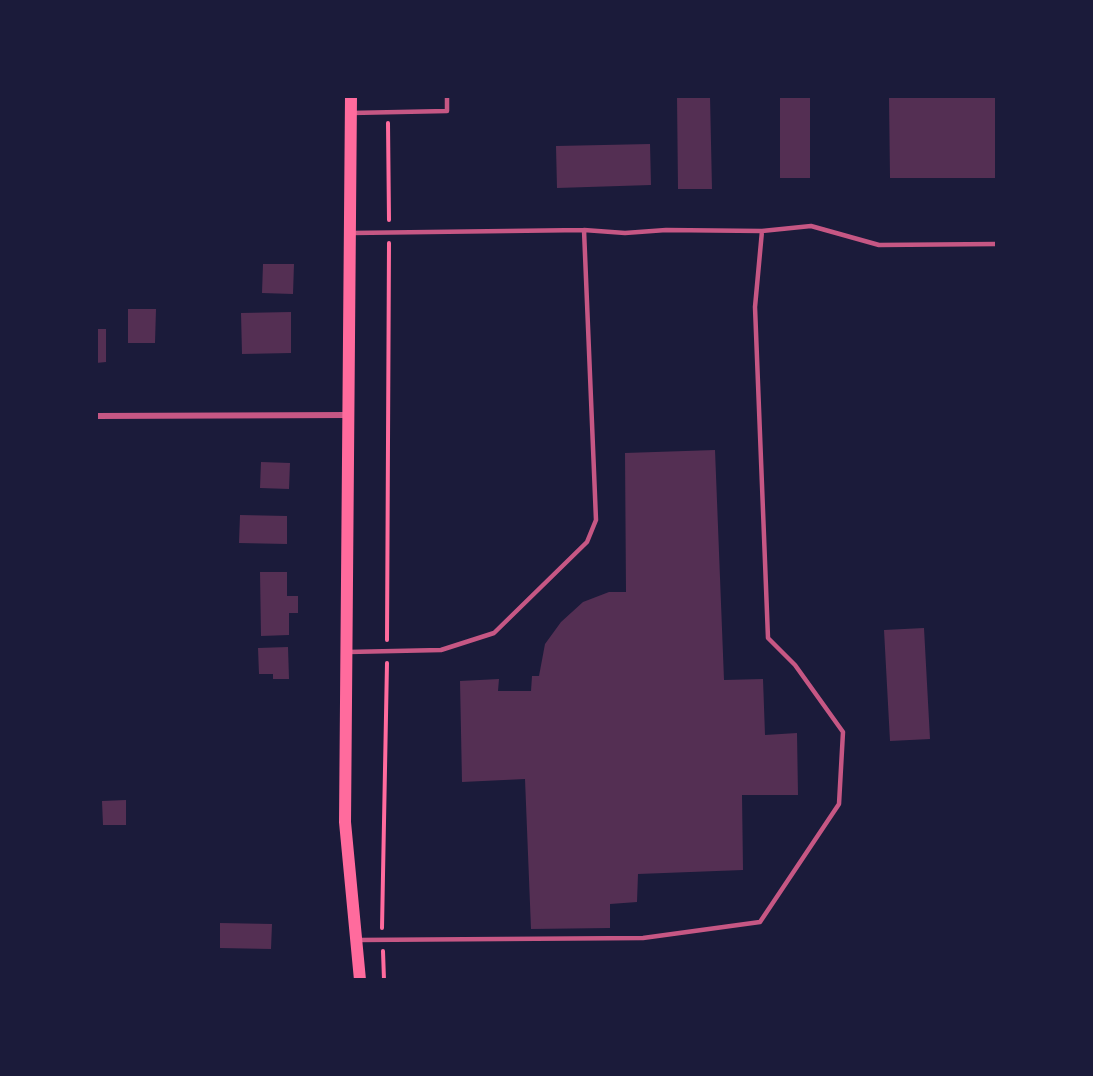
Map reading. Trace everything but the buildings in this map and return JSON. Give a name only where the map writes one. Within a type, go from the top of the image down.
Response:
[{"type":"main road","points":[[351,96],[345,822],[360,980]]},
{"type":"street","points":[[96,416],[348,415]]},
{"type":"lane","points":[[351,113],[447,111],[447,96]]},
{"type":"lane","points":[[350,233],[584,230],[625,233],[666,230],[762,231],[811,226],[879,245],[997,244]]},
{"type":"lane","points":[[345,652],[441,650],[494,633],[587,542],[596,520],[584,230]]},
{"type":"lane","points":[[356,940],[643,938],[760,922],[839,804],[843,732],[795,665],[768,638],[755,307],[762,231]]},
{"type":"path","points":[[384,980],[382,940],[387,651],[388,112]]}]
